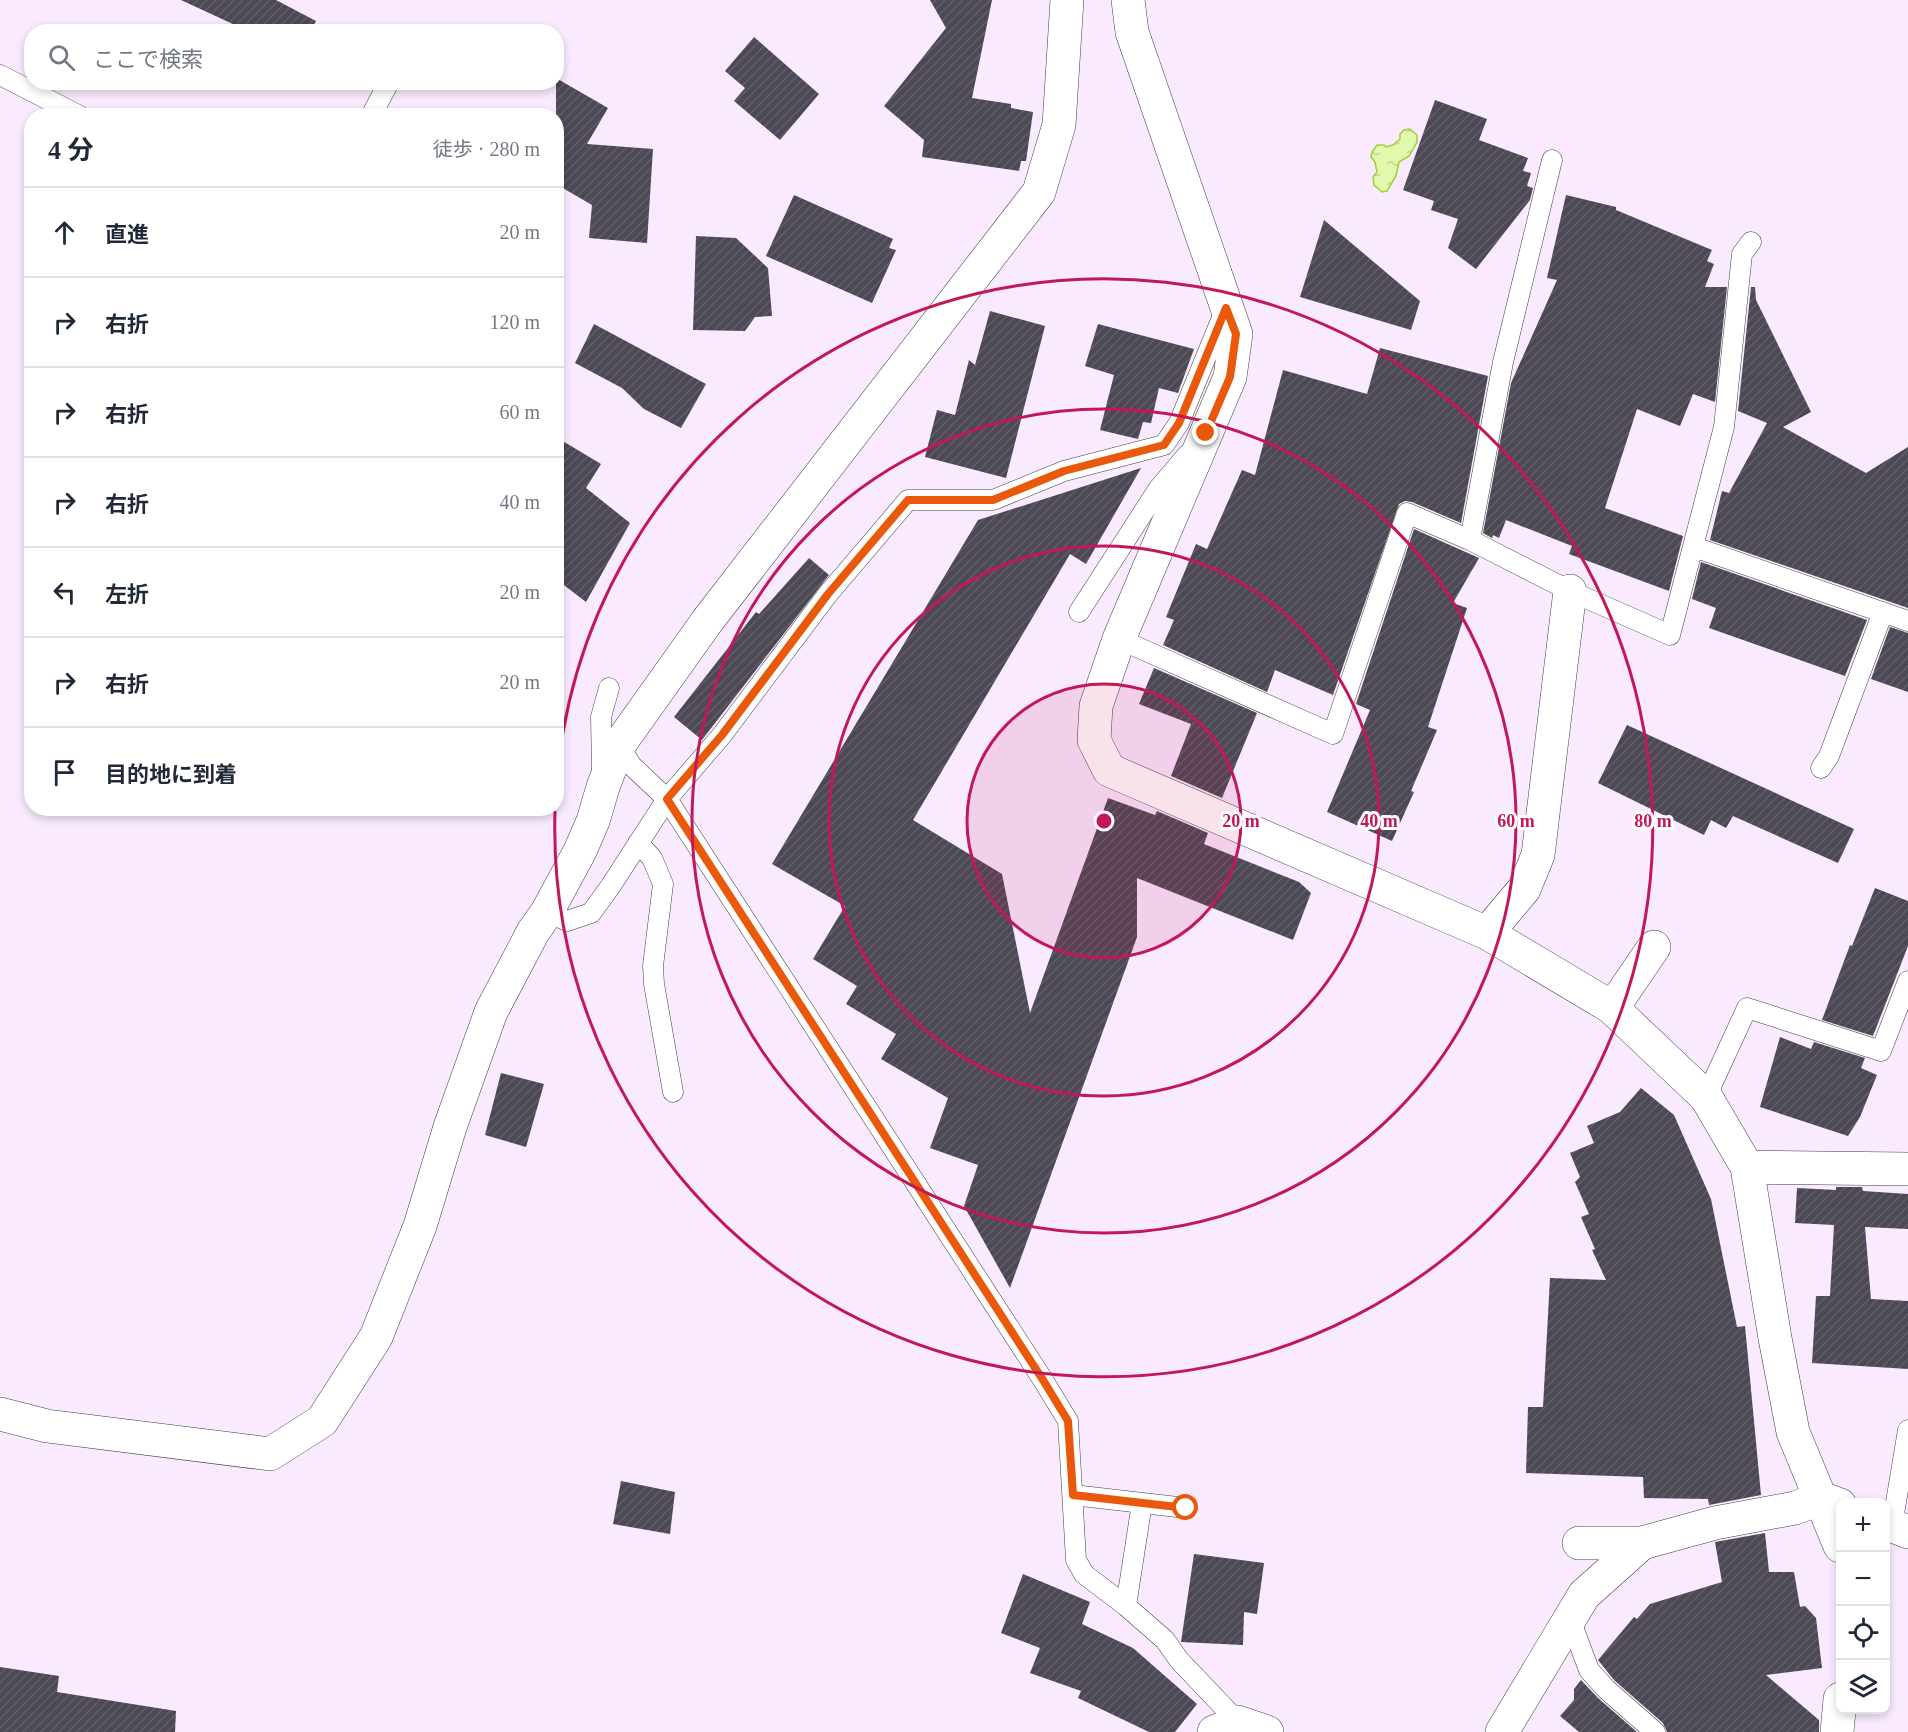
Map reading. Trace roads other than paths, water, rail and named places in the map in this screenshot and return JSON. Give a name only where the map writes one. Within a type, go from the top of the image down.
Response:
[{"type":"street","points":[[0,1414],[47,1426],[270,1454],[322,1422],[376,1337],[420,1226],[450,1127],[491,1012],[533,932],[547,912],[593,821],[619,745],[708,620],[1039,192],[1059,125],[1067,0]]},
{"type":"street","points":[[1128,0],[1132,32],[1236,334],[1230,377],[1119,639],[1096,706],[1094,740],[1109,770],[1487,933],[1611,1007],[1706,1097],[1747,1167],[1793,1432],[1831,1502],[1836,1526]]},
{"type":"street","points":[[1487,933],[1524,889],[1538,855],[1570,591]]},
{"type":"street","points":[[1611,1007],[1654,947]]},
{"type":"street","points":[[1747,1167],[1908,1169]]},
{"type":"street","points":[[0,1440],[47,1426]]},
{"type":"street","points":[[1579,1543],[1642,1542],[1715,1523],[1831,1502]]},
{"type":"street","points":[[1502,1732],[1584,1595],[1642,1542]]},
{"type":"street","points":[[1837,1732],[1839,1714]]},
{"type":"lane","points":[[0,75],[24,87]]},
{"type":"lane","points":[[29,90],[64,108]]},
{"type":"lane","points":[[375,108],[384,90]]},
{"type":"lane","points":[[1470,540],[1503,362],[1552,160]]},
{"type":"lane","points":[[1119,639],[1333,734],[1407,513],[1470,540],[1570,591],[1670,635],[1724,427],[1742,254],[1751,242]]},
{"type":"lane","points":[[547,912],[567,921],[591,913],[667,799],[722,735],[828,594],[908,500],[993,500],[1064,471],[1164,445],[1179,423],[1226,308]]},
{"type":"lane","points":[[1079,612],[1159,488],[1206,433]]},
{"type":"lane","points":[[1694,547],[1908,621]]},
{"type":"lane","points":[[1821,768],[1829,756],[1883,612]]},
{"type":"lane","points":[[603,788],[601,717],[609,688]]},
{"type":"lane","points":[[619,745],[631,765],[667,799],[1068,1421],[1076,1560],[1083,1574],[1126,1606],[1165,1640],[1179,1660],[1240,1729]]},
{"type":"lane","points":[[638,843],[652,858],[663,884],[653,966],[654,984],[673,1092]]},
{"type":"lane","points":[[1706,1097],[1747,1008],[1881,1051],[1908,981]]},
{"type":"lane","points":[[1895,1527],[1908,1430]]},
{"type":"lane","points":[[1073,1495],[1186,1508]]},
{"type":"lane","points":[[1126,1606],[1142,1503]]},
{"type":"lane","points":[[1570,1619],[1589,1670],[1606,1689],[1655,1732]]},
{"type":"water","points":[[1410,129],[1417,135],[1417,142],[1409,156],[1399,162],[1396,176],[1387,191],[1382,192],[1374,185],[1373,177],[1377,172],[1375,162],[1371,157],[1372,152],[1377,145],[1386,147],[1393,145],[1400,139],[1400,134],[1404,130]]}]
